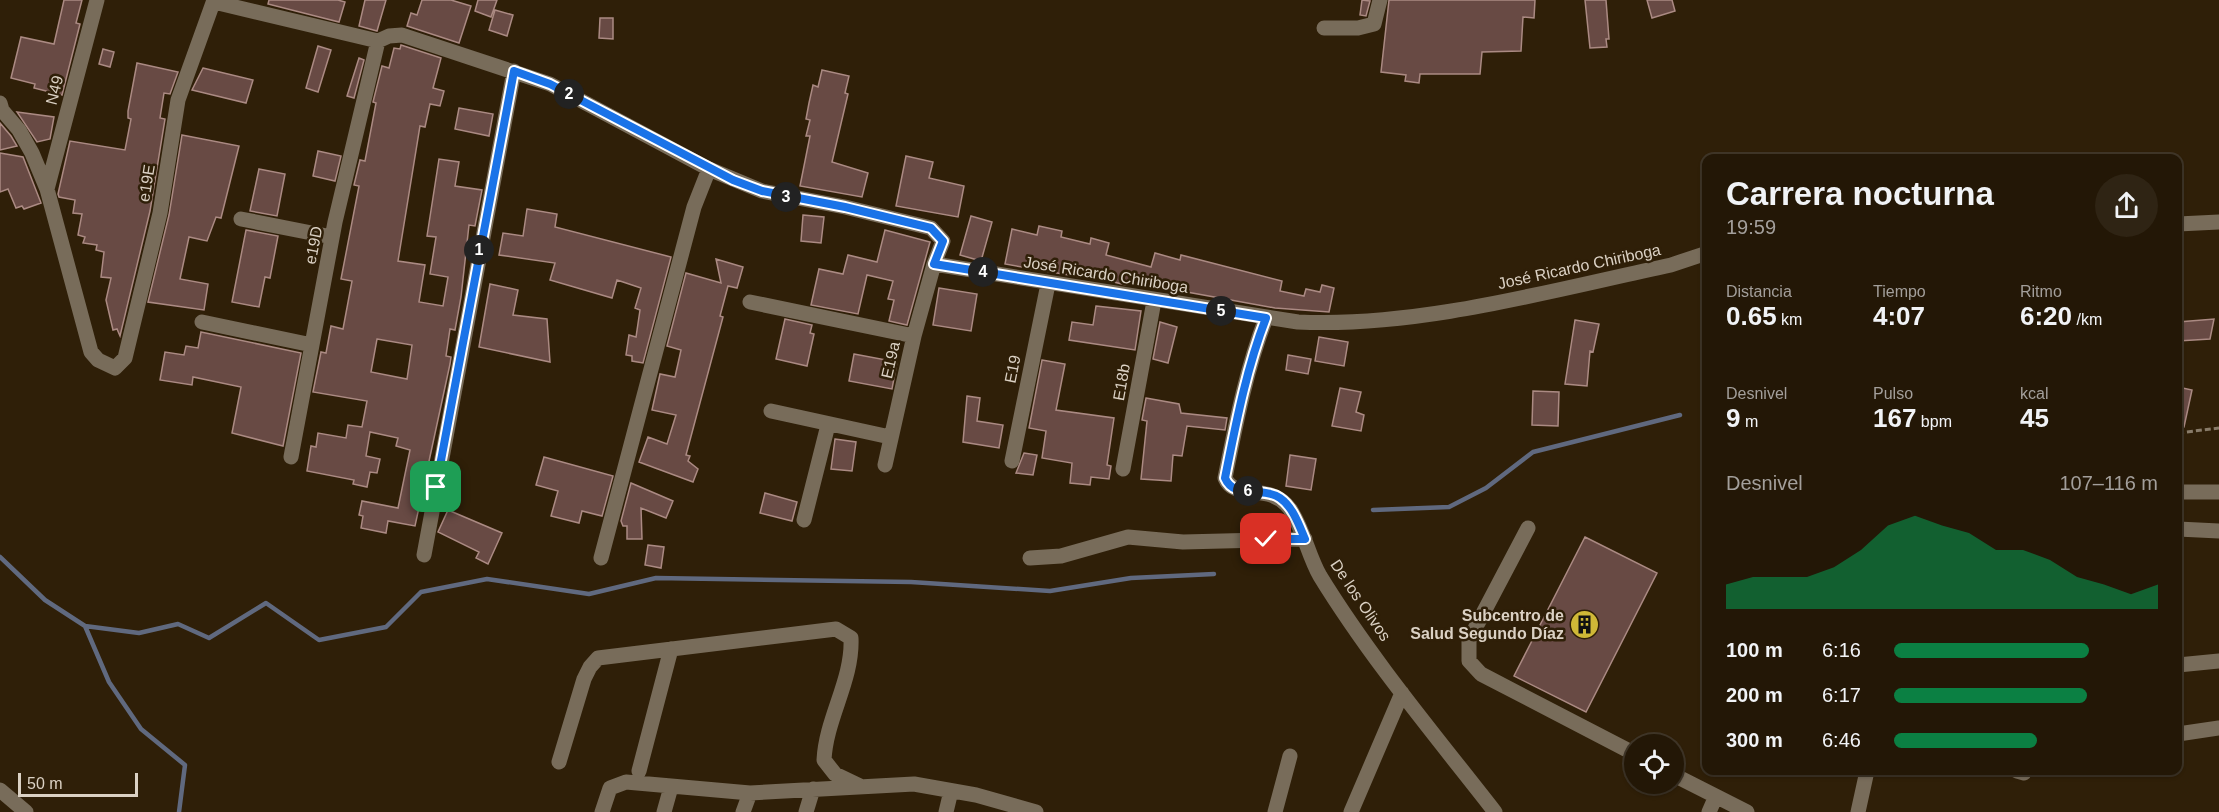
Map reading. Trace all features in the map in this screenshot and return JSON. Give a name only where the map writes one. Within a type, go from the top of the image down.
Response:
[{"type":"street","name":"N49","points":[[47,189],[97,0]]},
{"type":"street","points":[[1324,28],[1358,28],[1374,24],[1380,0]]},
{"type":"street","points":[[214,1],[378,42],[389,36],[402,35],[550,84],[709,169],[762,191],[845,207],[931,228],[943,241],[934,264]]},
{"type":"street","name":"e19E","points":[[47,189],[91,352],[98,360],[116,368],[125,358],[160,213],[178,100],[214,1]]},
{"type":"street","name":"e19D","points":[[291,457],[332,237],[378,42]]},
{"type":"street","points":[[424,555],[514,71]]},
{"type":"street","points":[[0,103],[2,110],[19,130],[32,153],[47,189]]},
{"type":"street","points":[[601,558],[681,253],[694,207],[709,169]]},
{"type":"street","points":[[241,219],[332,237]]},
{"type":"street","points":[[2182,224],[2219,222]]},
{"type":"street","name":"José Ricardo Chiriboga","points":[[934,264],[1266,318],[1337,324],[1444,312],[1671,265],[1702,255]]},
{"type":"street","name":"E19a","points":[[885,465],[914,336],[934,264]]},
{"type":"street","name":"E19","points":[[1012,460],[1048,284]]},
{"type":"street","name":"E18b","points":[[1123,469],[1154,301]]},
{"type":"street","points":[[750,302],[914,336]]},
{"type":"street","name":"De los Olivos","points":[[1266,318],[1254,350],[1240,402],[1225,478],[1228,485],[1236,490],[1276,495],[1283,500],[1295,517],[1319,574],[1402,693],[1495,812]]},
{"type":"street","points":[[202,321],[312,345]]},
{"type":"street","points":[[771,411],[890,437]]},
{"type":"street","points":[[804,520],[828,424]]},
{"type":"street","points":[[2182,492],[2219,492]]},
{"type":"street","points":[[1528,528],[1469,640],[1469,661],[1481,674],[1624,748]]},
{"type":"street","points":[[2182,529],[2219,531]]},
{"type":"street","points":[[1030,558],[1061,556],[1128,537],[1183,542],[1305,539]]},
{"type":"street","points":[[559,762],[584,679],[598,658],[836,629],[851,638],[852,655],[825,745],[824,760],[835,774],[860,786]]},
{"type":"street","points":[[639,771],[671,649]]},
{"type":"street","points":[[2182,665],[2219,661]]},
{"type":"street","points":[[1351,812],[1402,693]]},
{"type":"street","points":[[2182,733],[2219,728]]},
{"type":"street","points":[[1275,812],[1290,756]]},
{"type":"street","points":[[1858,812],[1866,775]]},
{"type":"street","points":[[1684,780],[1747,812]]},
{"type":"street","points":[[602,812],[607,792],[620,782],[750,793],[914,784],[1036,812]]},
{"type":"street","points":[[664,812],[671,788]]},
{"type":"street","points":[[806,812],[813,789]]},
{"type":"street","points":[[0,790],[26,812]]},
{"type":"street","points":[[946,812],[951,791]]},
{"type":"street","points":[[743,812],[750,793]]},
{"type":"street","points":[[1709,812],[1716,796]]},
{"type":"path","points":[[2182,433],[2219,428]]},
{"type":"building","points":[[64,0],[82,0],[76,23],[80,24],[62,95],[34,88],[35,84],[11,78],[21,37],[54,44]]},
{"type":"building","points":[[269,0],[338,0],[345,2],[339,22],[268,4]]},
{"type":"building","points":[[365,0],[386,0],[377,31],[359,26]]},
{"type":"building","points":[[422,0],[451,0],[471,6],[459,43],[407,26],[411,13],[417,15]]},
{"type":"building","points":[[478,0],[497,0],[491,17],[475,11]]},
{"type":"building","points":[[1362,0],[1370,1],[1366,16],[1360,15]]},
{"type":"building","points":[[1389,0],[1535,0],[1534,18],[1523,17],[1521,51],[1482,52],[1480,74],[1420,74],[1419,83],[1405,81],[1406,75],[1381,72]]},
{"type":"building","points":[[1585,0],[1606,0],[1609,39],[1606,39],[1607,47],[1590,48]]},
{"type":"building","points":[[1647,0],[1672,0],[1675,11],[1652,18]]},
{"type":"building","points":[[495,10],[513,15],[507,36],[489,30]]},
{"type":"building","points":[[600,18],[613,18],[613,39],[599,38]]},
{"type":"building","points":[[401,45],[441,58],[433,88],[444,91],[440,106],[430,104],[425,127],[420,126],[398,261],[425,265],[419,302],[443,306],[448,277],[430,274],[436,237],[427,236],[439,159],[459,162],[455,186],[482,190],[475,226],[469,225],[461,297],[455,330],[450,329],[446,356],[451,357],[450,364],[415,526],[388,521],[386,533],[361,528],[363,516],[359,515],[362,501],[398,508],[410,450],[396,446],[398,438],[370,432],[366,456],[380,459],[377,473],[370,472],[367,487],[353,484],[354,480],[307,471],[311,446],[316,447],[318,433],[346,438],[348,425],[362,427],[367,401],[313,392],[321,352],[326,353],[331,326],[343,329],[352,281],[341,279],[359,186],[354,185],[360,160],[365,161],[376,103],[373,102],[382,66],[389,68],[394,48],[400,49]],"holes":[[[377,339],[412,345],[407,379],[371,372]]]},
{"type":"building","points":[[318,46],[331,50],[318,92],[306,88]]},
{"type":"building","points":[[103,49],[114,52],[110,67],[99,64]]},
{"type":"building","points":[[359,58],[364,60],[354,98],[347,96]]},
{"type":"building","points":[[137,63],[178,72],[170,94],[164,93],[160,118],[165,119],[150,211],[120,336],[117,329],[113,330],[106,300],[111,278],[101,277],[104,252],[96,250],[97,245],[83,243],[85,237],[78,235],[82,214],[73,213],[75,200],[59,197],[58,194],[70,141],[125,150],[131,119],[128,118],[128,111]]},
{"type":"building","points":[[203,68],[253,80],[246,103],[192,90]]},
{"type":"building","points":[[822,70],[849,76],[845,93],[848,94],[832,162],[868,173],[862,197],[800,186],[810,136],[806,136],[810,120],[806,119],[809,103],[813,85],[818,87]]},
{"type":"building","points":[[459,108],[493,114],[489,136],[455,129]]},
{"type":"building","points":[[17,112],[54,117],[50,139],[37,142]]},
{"type":"building","points":[[0,123],[11,136],[17,146],[0,150]]},
{"type":"building","points":[[182,135],[239,146],[221,218],[216,217],[207,241],[189,237],[180,279],[208,284],[204,310],[148,302],[169,215]]},
{"type":"building","points":[[318,151],[341,156],[335,181],[313,176]]},
{"type":"building","points":[[0,153],[23,157],[41,203],[24,209],[22,206],[16,208],[8,189],[0,192]]},
{"type":"building","points":[[906,156],[933,162],[929,178],[964,186],[958,217],[896,206]]},
{"type":"building","points":[[259,169],[285,174],[277,216],[250,211]]},
{"type":"building","points":[[527,209],[557,214],[555,227],[671,257],[643,363],[632,361],[632,356],[626,355],[629,335],[636,337],[640,310],[635,308],[641,288],[617,280],[612,298],[550,280],[555,263],[499,255],[503,233],[523,236]]},
{"type":"building","points":[[803,215],[824,217],[821,243],[801,241]]},
{"type":"building","points":[[971,216],[992,222],[981,261],[960,255]]},
{"type":"building","points":[[1039,226],[1062,231],[1061,237],[1090,244],[1091,238],[1109,243],[1106,255],[1151,267],[1155,253],[1180,260],[1181,255],[1282,281],[1280,291],[1304,296],[1306,289],[1320,292],[1322,285],[1334,288],[1329,312],[1275,308],[1126,281],[1126,285],[1081,274],[1080,277],[1005,264],[1012,229],[1037,235]]},
{"type":"building","points":[[246,230],[278,236],[270,278],[265,277],[259,307],[232,302]]},
{"type":"building","points":[[885,230],[930,242],[907,325],[889,321],[894,300],[888,299],[893,281],[867,275],[858,314],[811,305],[819,269],[843,274],[848,255],[877,262]]},
{"type":"building","points":[[716,259],[743,267],[737,288],[728,286],[720,316],[723,317],[686,455],[690,456],[688,461],[698,469],[693,482],[639,462],[648,437],[667,444],[676,415],[652,410],[660,374],[675,377],[681,350],[667,346],[686,273],[721,283]]},
{"type":"building","points":[[490,284],[518,290],[513,315],[547,319],[550,362],[479,347]]},
{"type":"building","points":[[939,288],[977,294],[971,331],[933,325]]},
{"type":"building","points":[[1096,306],[1141,311],[1135,350],[1069,340],[1072,322],[1093,325]]},
{"type":"building","points":[[785,319],[812,325],[810,333],[814,334],[807,366],[776,359]]},
{"type":"building","points":[[2214,319],[2210,339],[2182,341],[2182,322]]},
{"type":"building","points":[[1575,320],[1599,324],[1593,352],[1590,351],[1587,386],[1565,384]]},
{"type":"building","points":[[1160,322],[1177,327],[1168,363],[1153,359]]},
{"type":"building","points":[[201,332],[301,353],[283,446],[232,433],[241,387],[193,377],[192,385],[160,380],[165,352],[184,355],[186,346],[198,348]]},
{"type":"building","points":[[1319,337],[1348,342],[1344,366],[1315,361]]},
{"type":"building","points":[[854,354],[897,362],[892,389],[849,381]]},
{"type":"building","points":[[1288,355],[1311,359],[1308,374],[1286,370]]},
{"type":"building","points":[[1042,360],[1065,364],[1056,410],[1114,418],[1107,465],[1111,466],[1109,479],[1091,477],[1090,485],[1070,483],[1072,463],[1042,458],[1046,431],[1029,428]]},
{"type":"building","points":[[1340,388],[1361,392],[1356,412],[1364,415],[1361,431],[1332,426]]},
{"type":"building","points":[[2182,388],[2192,390],[2184,427],[2182,427]]},
{"type":"building","points":[[1533,391],[1559,392],[1558,426],[1532,425]]},
{"type":"building","points":[[967,396],[980,398],[977,421],[1003,425],[999,448],[963,442]]},
{"type":"building","points":[[1146,398],[1179,404],[1181,413],[1227,418],[1225,430],[1187,426],[1182,456],[1173,455],[1171,481],[1141,479],[1147,421],[1142,420]]},
{"type":"building","points":[[835,439],[856,442],[852,471],[831,469]]},
{"type":"building","points":[[1024,453],[1037,455],[1033,475],[1016,473]]},
{"type":"building","points":[[1290,455],[1316,459],[1311,490],[1286,486]]},
{"type":"building","points":[[544,457],[613,476],[602,516],[582,511],[579,523],[551,516],[558,491],[536,485]]},
{"type":"building","points":[[631,483],[673,501],[666,518],[641,508],[642,539],[627,539],[627,526],[623,526],[621,521]]},
{"type":"building","points":[[765,493],[797,502],[792,521],[760,513]]},
{"type":"building","points":[[448,510],[502,533],[488,564],[476,558],[479,552],[438,532]]},
{"type":"building","name":"Subcentro de Salud Segundo Díaz","points":[[1585,537],[1657,573],[1586,712],[1514,676]]},
{"type":"building","points":[[648,545],[664,547],[661,568],[645,565]]},
{"type":"waterway","points":[[1373,510],[1449,507],[1486,488],[1533,452],[1680,415]]},
{"type":"waterway","points":[[0,557],[45,600],[85,626],[139,633],[178,624],[209,638],[266,603],[319,640],[386,627],[421,592],[487,579],[589,594],[656,578],[911,582],[1050,591],[1131,578],[1214,574]]},
{"type":"waterway","points":[[85,626],[109,682],[141,729],[185,765],[179,812]]},
{"type":"place","name":"Subcentro de Salud Segundo Díaz","points":[[1585,624]]},
{"type":"route","points":[[436,487],[514,71],[550,84],[709,169],[762,191],[845,207],[931,228],[943,241],[934,264],[1266,318],[1254,350],[1240,402],[1225,478],[1228,485],[1236,490],[1264,492],[1276,495],[1283,500],[1295,517],[1305,539],[1266,539]]}]
